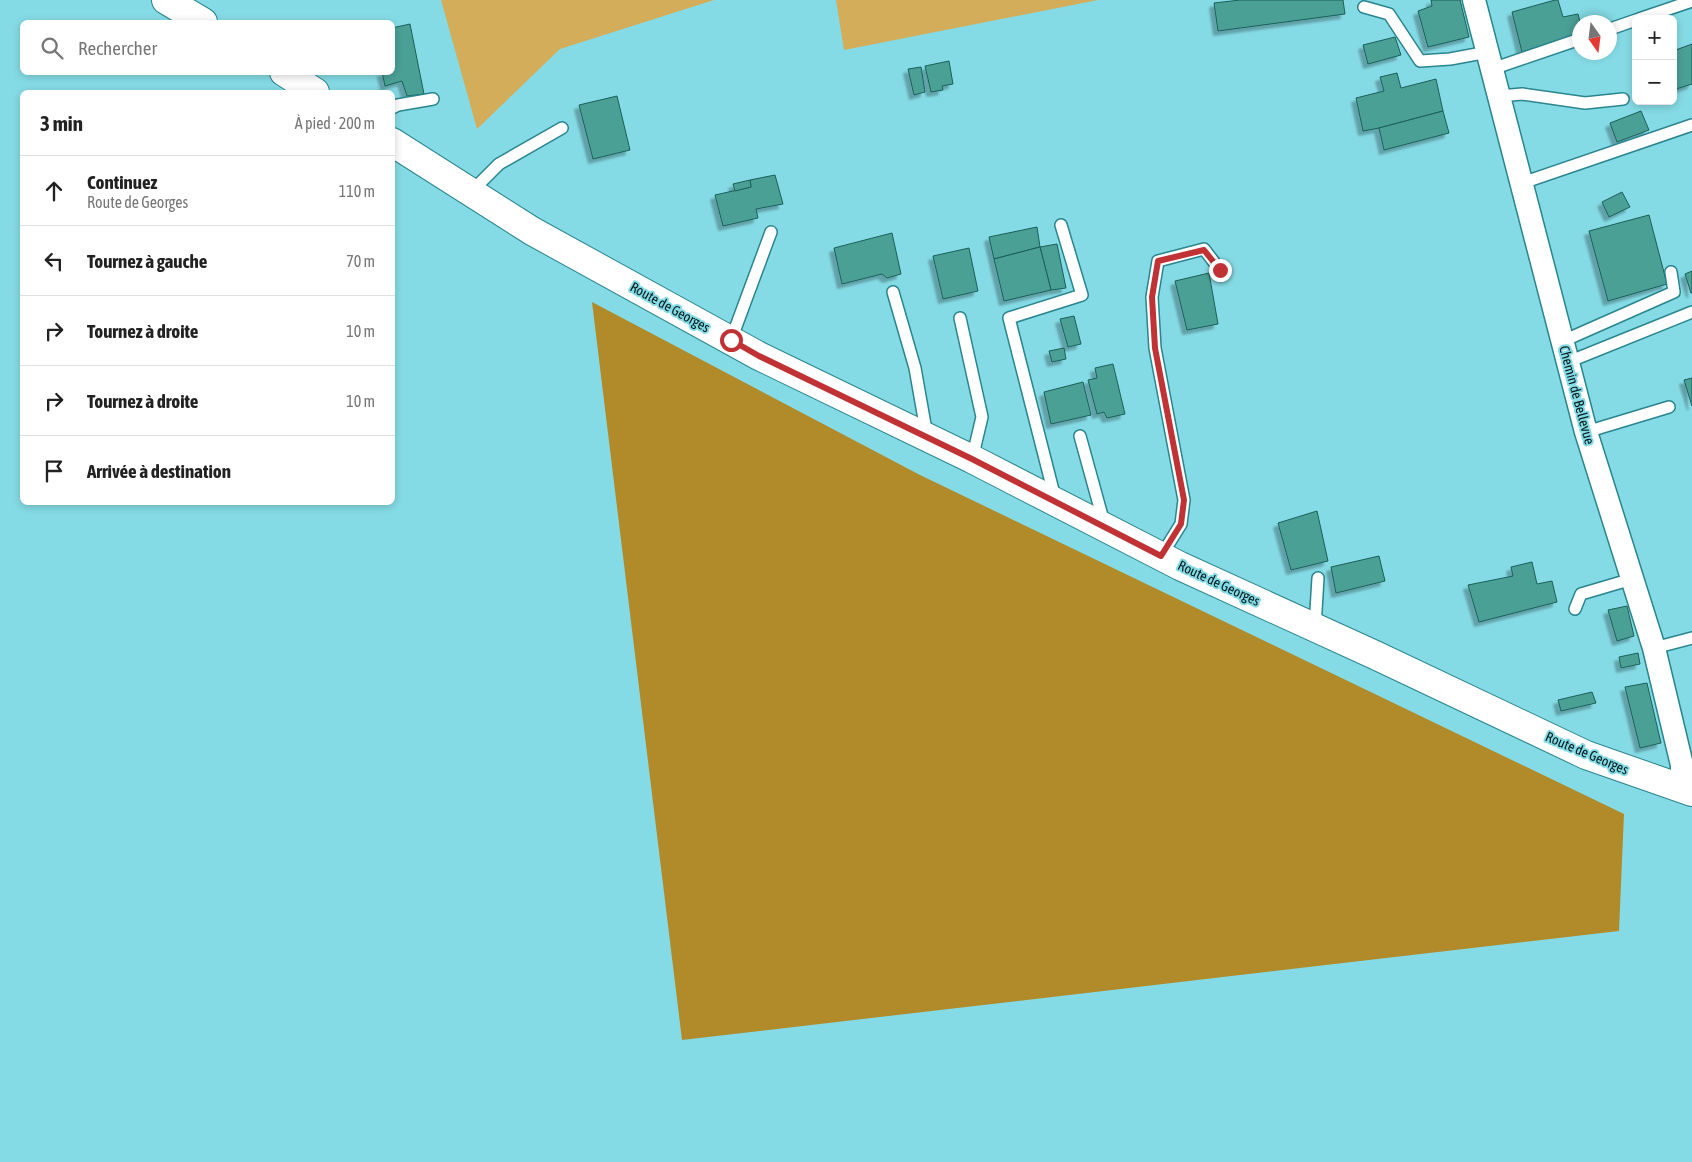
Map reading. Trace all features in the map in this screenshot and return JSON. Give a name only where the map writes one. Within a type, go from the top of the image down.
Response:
[{"type":"street","name":"Chemin de Bellevue","points":[[1474,0],[1586,432],[1654,648],[1687,791]]},
{"type":"street","points":[[171,1],[200,20]]},
{"type":"street","points":[[289,75],[312,90]]},
{"type":"street","name":"Route de Georges","points":[[395,144],[532,231],[768,360],[972,459],[1161,556],[1586,755],[1687,791]]},
{"type":"lane","points":[[1649,15],[1692,1]]},
{"type":"lane","points":[[1364,7],[1389,14],[1420,61],[1490,61],[1572,41]]},
{"type":"lane","points":[[1617,26],[1632,21]]},
{"type":"lane","points":[[1500,96],[1522,94],[1585,103],[1624,99]]},
{"type":"lane","points":[[395,106],[433,99]]},
{"type":"lane","points":[[1522,183],[1692,125]]},
{"type":"lane","points":[[471,192],[499,164],[562,128]]},
{"type":"lane","points":[[1056,502],[1009,318],[1082,294],[1062,225]]},
{"type":"lane","points":[[731,340],[771,232]]},
{"type":"lane","points":[[1161,556],[1181,524],[1184,500],[1155,348],[1152,297],[1158,261],[1204,250],[1220,270]]},
{"type":"lane","points":[[1562,341],[1674,292],[1672,272]]},
{"type":"lane","points":[[893,292],[915,368],[927,438]]},
{"type":"lane","points":[[1568,362],[1692,312]]},
{"type":"lane","points":[[960,318],[982,417],[972,459]]},
{"type":"lane","points":[[1586,432],[1669,407]]},
{"type":"lane","points":[[1080,436],[1105,528]]},
{"type":"lane","points":[[1314,627],[1318,578]]},
{"type":"lane","points":[[1575,608],[1581,594],[1632,579]]},
{"type":"lane","points":[[1654,648],[1692,638]]},
{"type":"shaded area","points":[[441,0],[714,0],[560,49],[477,129]]},
{"type":"shaded area","points":[[836,0],[1098,0],[844,50]]},
{"type":"shaded area","points":[[592,302],[920,475],[1624,814],[1619,931],[682,1040]]},
{"type":"building","points":[[1240,0],[1343,0],[1345,14],[1218,31],[1214,3]]},
{"type":"building","points":[[1431,0],[1460,0],[1469,37],[1428,47],[1418,11],[1432,6]]},
{"type":"building","points":[[1558,0],[1563,17],[1572,15],[1572,36],[1522,52],[1512,12]]},
{"type":"building","points":[[410,24],[424,94],[407,96],[402,81],[385,86],[383,75],[395,75],[395,27]]},
{"type":"building","points":[[1395,37],[1401,55],[1368,64],[1363,45]]},
{"type":"building","points":[[1692,44],[1692,84],[1677,89],[1677,60],[1677,50]]},
{"type":"building","points":[[949,61],[953,84],[942,86],[943,90],[931,92],[925,66]]},
{"type":"building","points":[[921,67],[925,92],[914,95],[908,69]]},
{"type":"building","points":[[1397,73],[1401,88],[1436,79],[1443,111],[1363,131],[1356,98],[1384,91],[1380,77]]},
{"type":"building","points":[[617,96],[630,150],[593,159],[579,105]]},
{"type":"building","points":[[1443,111],[1449,133],[1384,150],[1379,128]]},
{"type":"building","points":[[1641,111],[1649,130],[1617,142],[1610,123]]},
{"type":"building","points":[[775,175],[783,204],[756,209],[758,218],[723,226],[715,195],[751,187],[750,180]]},
{"type":"building","points":[[750,180],[751,187],[735,191],[733,184]]},
{"type":"building","points":[[1622,192],[1630,207],[1609,217],[1602,202]]},
{"type":"building","points":[[1649,215],[1667,284],[1608,301],[1589,231]]},
{"type":"building","points":[[1037,227],[1040,247],[994,259],[989,237]]},
{"type":"building","points":[[892,233],[901,274],[887,278],[882,274],[842,284],[834,248]]},
{"type":"building","points":[[1057,244],[1066,288],[1051,290],[1040,247]]},
{"type":"building","points":[[1040,247],[1051,290],[1004,301],[994,259]]},
{"type":"building","points":[[969,248],[978,291],[943,299],[933,256]]},
{"type":"building","points":[[1692,271],[1692,293],[1691,293],[1685,274]]},
{"type":"building","points":[[1209,273],[1218,324],[1187,330],[1175,281]]},
{"type":"building","points":[[1074,316],[1081,344],[1068,347],[1060,319]]},
{"type":"building","points":[[1064,348],[1066,359],[1052,362],[1049,351]]},
{"type":"building","points":[[1113,364],[1125,414],[1107,418],[1104,412],[1097,414],[1088,380],[1097,378],[1095,368]]},
{"type":"building","points":[[1692,378],[1692,406],[1684,380]]},
{"type":"building","points":[[1083,382],[1091,415],[1051,424],[1044,392]]},
{"type":"building","points":[[1317,511],[1328,561],[1291,570],[1278,523]]},
{"type":"building","points":[[1379,556],[1385,581],[1336,593],[1331,567]]},
{"type":"building","points":[[1532,562],[1537,584],[1552,581],[1557,602],[1479,622],[1468,585],[1513,576],[1511,567]]},
{"type":"building","points":[[1627,606],[1634,636],[1617,641],[1608,610]]},
{"type":"building","points":[[1638,653],[1640,664],[1621,668],[1619,657]]},
{"type":"building","points":[[1647,683],[1661,743],[1640,748],[1625,687]]},
{"type":"building","points":[[1592,692],[1596,703],[1561,711],[1558,700]]},
{"type":"route","points":[[731,340],[759,356],[972,459],[1161,556],[1181,524],[1184,500],[1155,348],[1152,297],[1158,261],[1204,250],[1220,270]]}]
